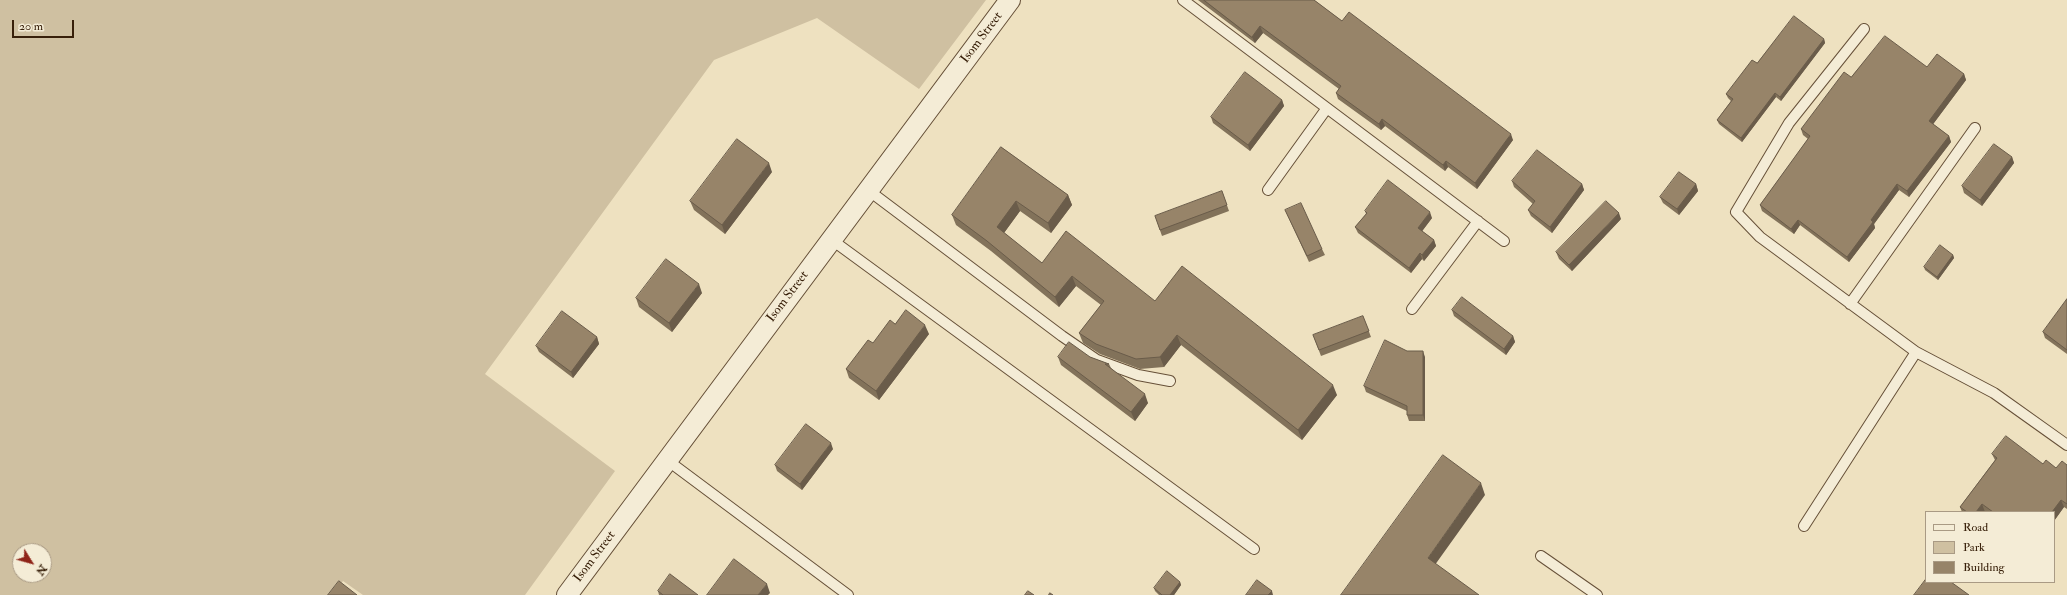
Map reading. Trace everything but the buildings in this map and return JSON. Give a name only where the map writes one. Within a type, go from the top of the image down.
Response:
[{"type":"street","name":"Isom Street","points":[[567,595],[1010,0]]},
{"type":"lane","points":[[1183,0],[1504,241]]},
{"type":"lane","points":[[1864,29],[1789,123],[1736,212],[1760,237],[1916,352],[1994,393],[2067,445]]},
{"type":"lane","points":[[1268,190],[1327,108]]},
{"type":"lane","points":[[1850,304],[1975,128]]},
{"type":"lane","points":[[868,190],[1096,360],[1138,375],[1170,381]]},
{"type":"lane","points":[[1412,309],[1478,221]]},
{"type":"lane","points":[[832,240],[1254,549]]},
{"type":"lane","points":[[1804,526],[1916,352]]},
{"type":"lane","points":[[667,460],[848,595]]},
{"type":"lane","points":[[1541,556],[1597,595]]},
{"type":"green space","points":[[0,0],[986,0],[919,89],[817,18],[714,60],[485,374],[615,471],[525,595],[363,595],[343,581],[332,595],[0,595]]}]
